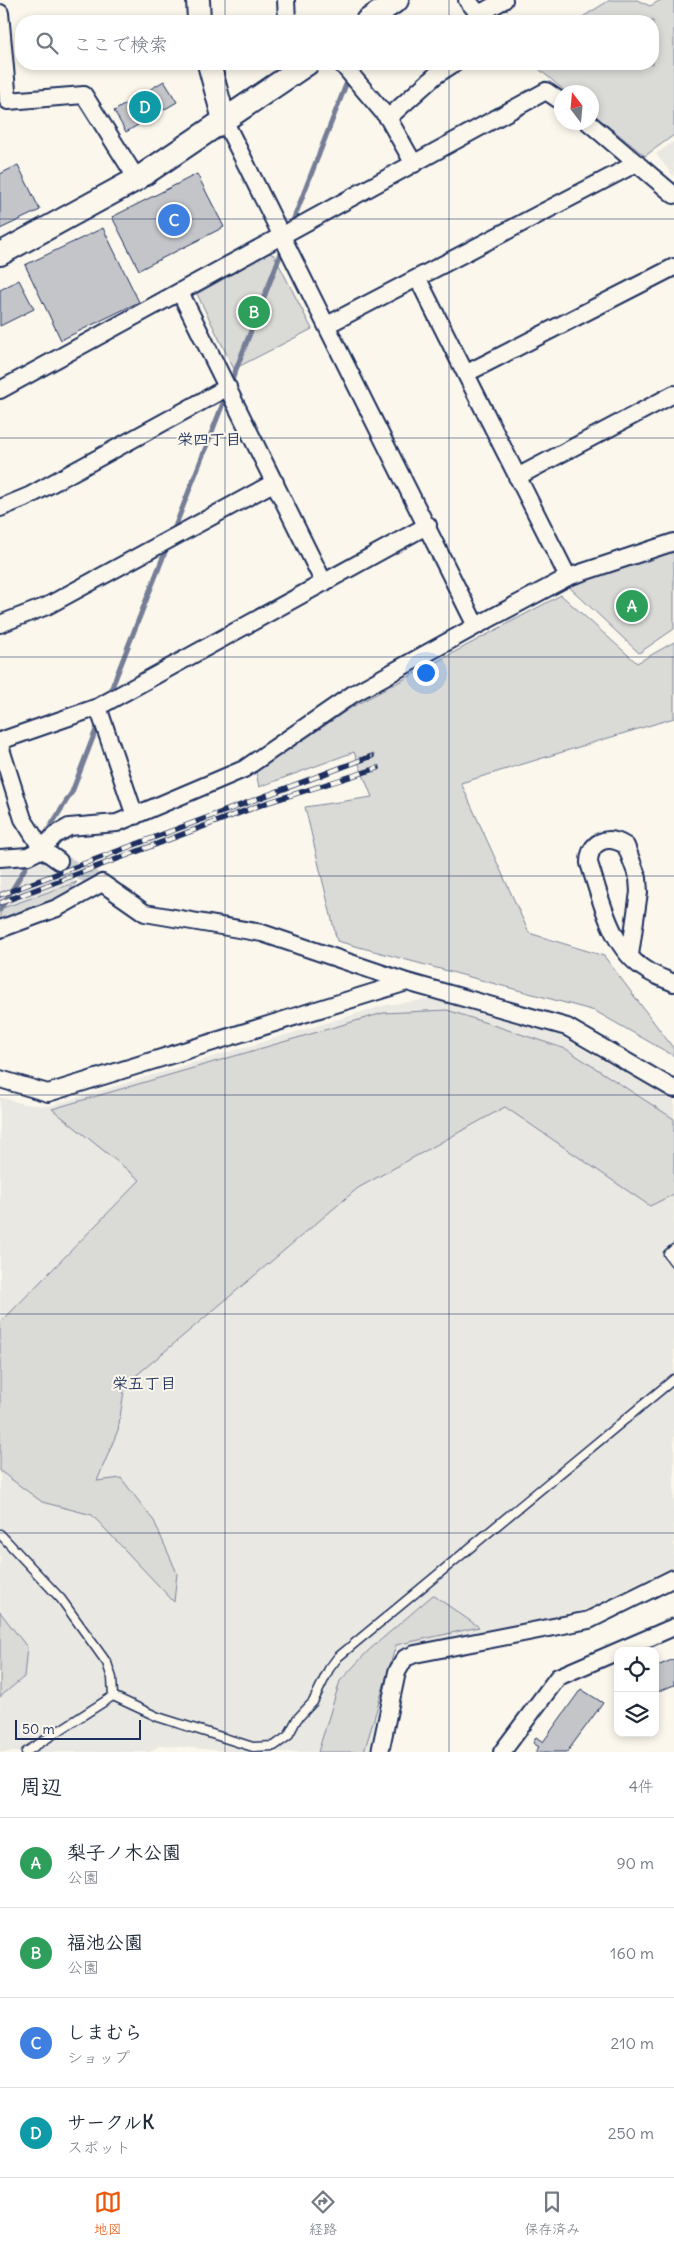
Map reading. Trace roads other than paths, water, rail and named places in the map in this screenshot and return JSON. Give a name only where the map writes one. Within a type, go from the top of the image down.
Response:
[{"type":"street","points":[[198,0],[199,15]]},
{"type":"street","points":[[286,0],[287,15]]},
{"type":"street","points":[[376,15],[397,0]]},
{"type":"street","points":[[467,0],[477,15]]},
{"type":"street","points":[[483,15],[504,0]]},
{"type":"street","points":[[0,12],[8,101],[84,95],[137,180]]},
{"type":"street","points":[[211,70],[224,120],[428,525],[476,626]]},
{"type":"street","points":[[0,254],[137,180],[294,70]]},
{"type":"street","points":[[347,70],[388,118],[414,164]]},
{"type":"street","points":[[388,118],[444,70]]},
{"type":"street","points":[[0,390],[546,91],[554,96]]},
{"type":"street","points":[[598,130],[674,195]]},
{"type":"street","points":[[327,325],[637,163]]},
{"type":"street","points":[[467,373],[674,267]]},
{"type":"street","points":[[418,279],[467,373],[516,477],[568,577]]},
{"type":"street","points":[[180,292],[324,583]]},
{"type":"street","points":[[0,508],[29,496],[228,387]]},
{"type":"street","points":[[516,477],[674,394]]},
{"type":"street","points":[[0,624],[47,606],[275,482]]},
{"type":"street","points":[[0,741],[98,707],[428,525]]},
{"type":"street","points":[[0,858],[28,856],[42,850],[54,835],[69,827],[117,824],[244,769],[353,694],[568,577],[674,542]]},
{"type":"street","points":[[98,707],[135,816]]},
{"type":"street","points":[[0,746],[23,819],[42,850],[59,861]]},
{"type":"street","points":[[630,955],[639,892],[638,878],[626,846],[611,839],[601,840],[593,847],[589,855],[589,863],[611,926],[630,955],[645,970],[674,984]]},
{"type":"street","points":[[0,929],[57,908],[102,883],[145,913],[262,933],[407,982],[568,1027],[674,1089]]},
{"type":"street","points":[[0,1079],[48,1093],[407,982]]},
{"type":"street","points":[[380,1752],[397,1672],[405,1658],[415,1654],[589,1620],[674,1578]]},
{"type":"street","points":[[502,1752],[558,1677],[674,1627]]},
{"type":"lane","points":[[674,1249],[668,1254],[674,1262]]},
{"type":"lane","points":[[113,1696],[158,1717],[253,1747],[274,1746],[288,1736],[297,1719],[313,1702],[329,1669],[338,1656],[674,1379]]},
{"type":"lane","points":[[0,1534],[61,1599],[107,1663],[112,1678],[113,1696]]},
{"type":"lane","points":[[26,1752],[113,1696]]},
{"type":"waterway","points":[[291,226],[352,70]]},
{"type":"waterway","points":[[230,385],[283,248]]},
{"type":"waterway","points":[[173,532],[227,393]]},
{"type":"waterway","points":[[109,695],[167,547]]},
{"type":"waterway","points":[[45,835],[72,792],[99,722]]},
{"type":"waterway","points":[[0,910],[30,860]]},
{"type":"tunnel","points":[[59,861],[102,883]]},
{"type":"railway","points":[[0,895],[372,756]]},
{"type":"railway","points":[[0,903],[266,803],[378,768]]},
{"type":"place","name":"サークルK","points":[[145,107]]},
{"type":"place","name":"しまむら","points":[[174,220]]},
{"type":"place","name":"福池公園","points":[[254,312]]},
{"type":"place","name":"梨子ノ木公園","points":[[632,606]]},
{"type":"district","name":"栄四丁目","points":[[209,439]]},
{"type":"district","name":"栄五丁目","points":[[144,1383]]}]
